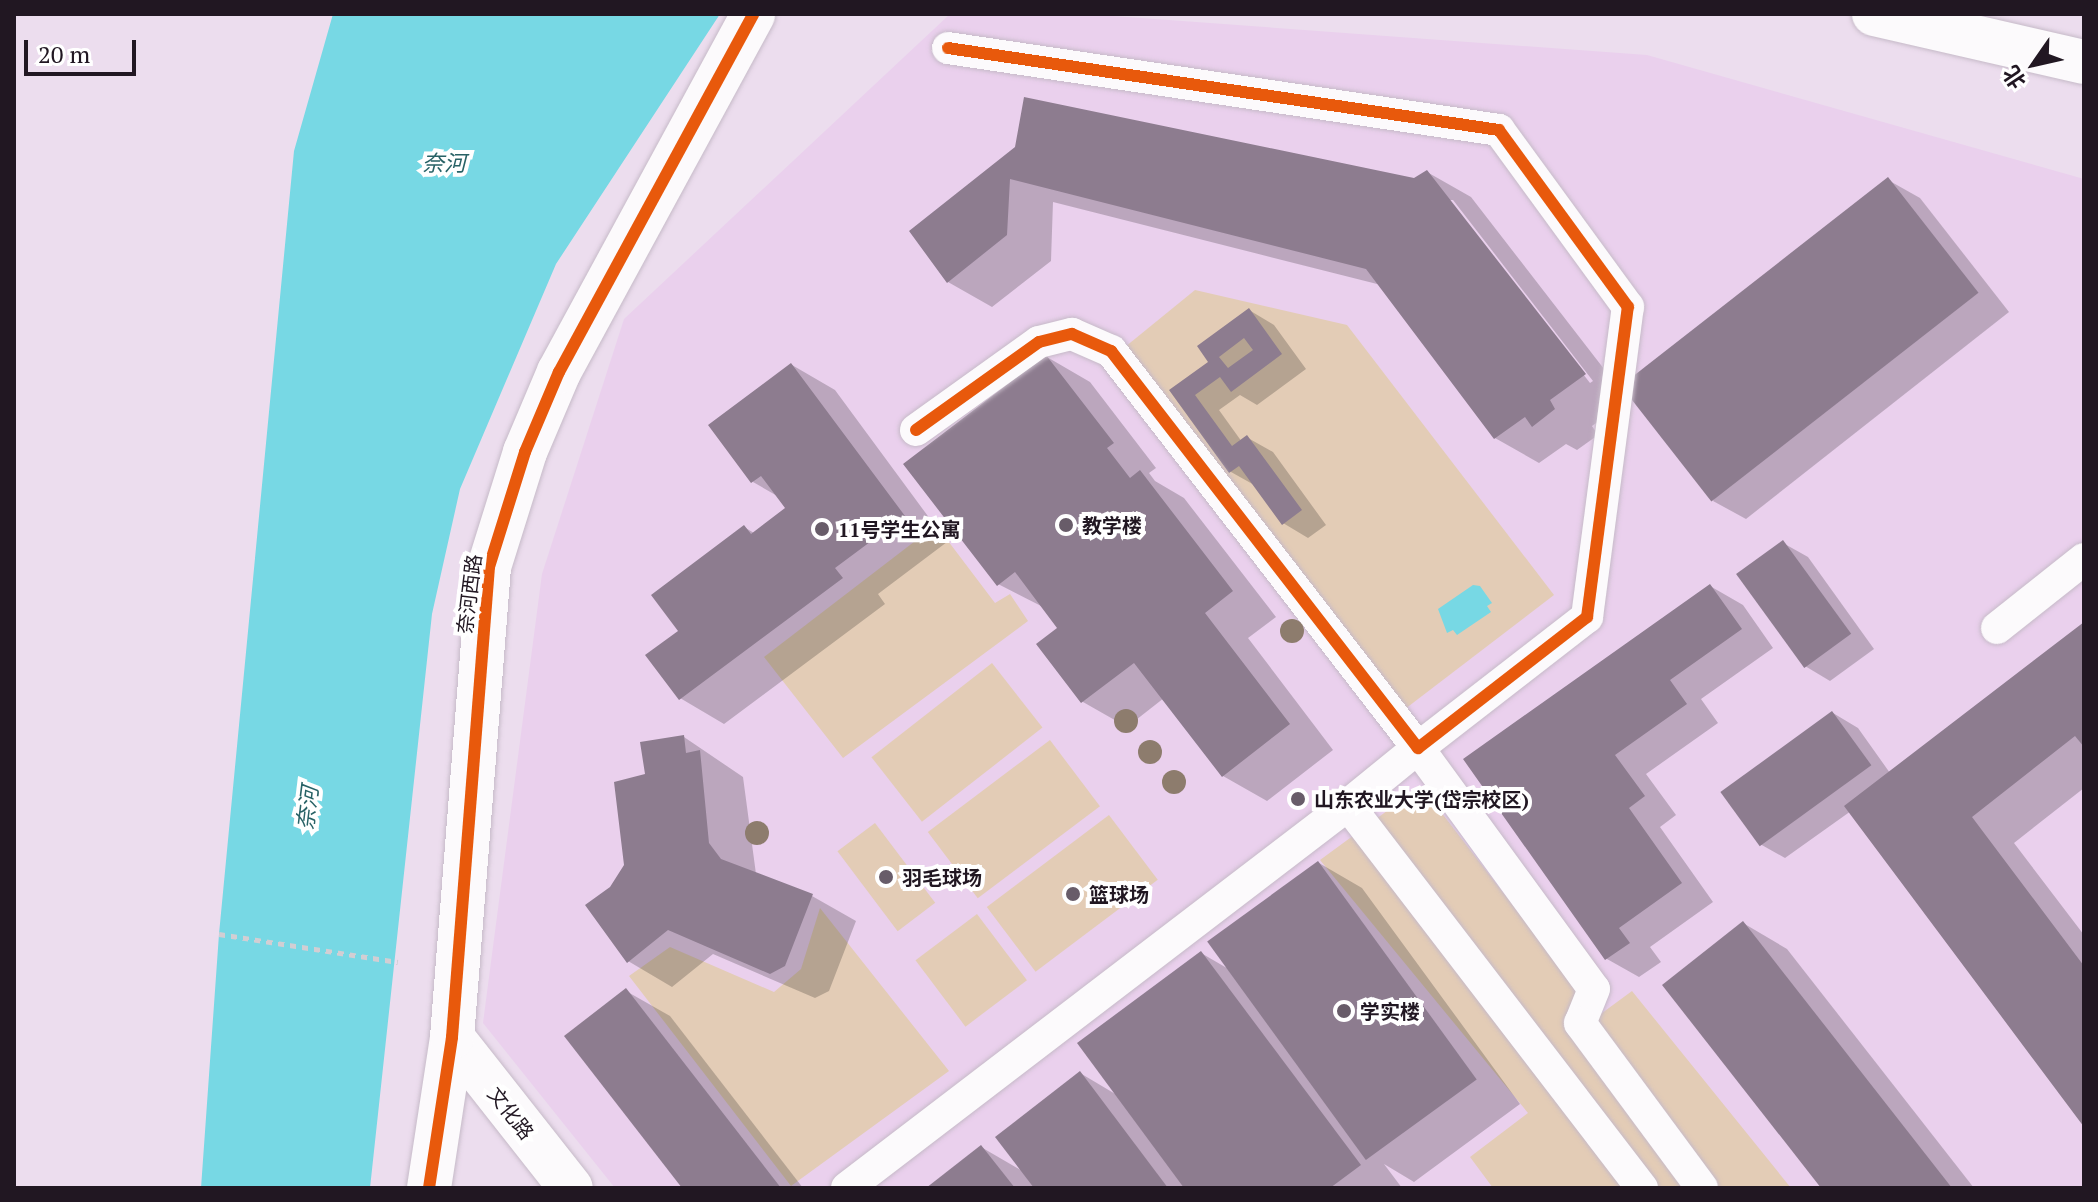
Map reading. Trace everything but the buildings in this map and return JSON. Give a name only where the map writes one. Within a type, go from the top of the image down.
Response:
[{"type":"street","name":"奈河西路","points":[[429,1188],[452,1037],[489,567],[525,452],[559,372],[753,14]]},
{"type":"street","points":[[1874,14],[2084,62]]},
{"type":"street","points":[[847,1188],[1348,805],[1587,617],[1628,307],[1499,130],[948,48]]},
{"type":"street","points":[[916,430],[1039,342],[1072,334],[1111,351],[1418,748],[1594,989],[1580,1023],[1702,1188]]},
{"type":"street","points":[[1997,628],[2084,559]]},
{"type":"street","points":[[1348,805],[1642,1188]]},
{"type":"street","name":"文化路","points":[[452,1037],[571,1188]]},
{"type":"path","points":[[219,934],[398,962]]},
{"type":"shaded area","name":"山东农业大学(岱宗校区)","points":[[950,14],[1086,14],[1647,55],[2084,179],[2084,1188],[615,1188],[483,1023],[542,574],[624,319]]},
{"type":"shaded area","points":[[1195,290],[1347,325],[1554,595],[1405,709],[1125,347]]},
{"type":"shaded area","points":[[936,525],[995,603],[1010,594],[1028,621],[843,758],[764,657]]},
{"type":"shaded area","points":[[992,663],[1042,728],[922,822],[871,757]]},
{"type":"shaded area","name":"篮球场","points":[[1050,740],[1100,806],[978,898],[928,832]]},
{"type":"shaded area","points":[[1421,786],[1598,1016],[1632,991],[1791,1188],[1493,1188],[1470,1157],[1528,1113],[1320,860]]},
{"type":"shaded area","name":"篮球场","points":[[1109,815],[1158,880],[1036,972],[987,907]]},
{"type":"shaded area","name":"羽毛球场","points":[[875,823],[935,903],[898,931],[837,851]]},
{"type":"shaded area","points":[[820,908],[949,1071],[791,1186],[629,976],[670,947],[774,992],[801,969]]},
{"type":"shaded area","points":[[977,914],[1027,980],[965,1027],[916,960]]},
{"type":"water","name":"奈河","points":[[333,14],[720,14],[556,264],[460,489],[432,614],[370,1188],[201,1188],[219,934],[294,151]]},
{"type":"water","points":[[1473,585],[1480,586],[1492,603],[1487,606],[1491,612],[1457,635],[1453,630],[1447,633],[1438,609]]},
{"type":"cycle path","points":[[429,1188],[452,1037],[489,567],[525,452],[559,372],[753,14]]},
{"type":"cycle path","points":[[916,430],[1039,342],[1072,334],[1111,351],[1418,748],[1587,617],[1628,307],[1499,130],[948,48]]},
{"type":"place","name":"教学楼","points":[[1066,525]]},
{"type":"place","name":"11号学生公寓","points":[[822,529]]},
{"type":"place","name":"山东农业大学(岱宗校区)","points":[[1298,799]]},
{"type":"place","name":"羽毛球场","points":[[886,877]]},
{"type":"place","name":"篮球场","points":[[1073,894]]},
{"type":"place","name":"学实楼","points":[[1344,1011]]}]
